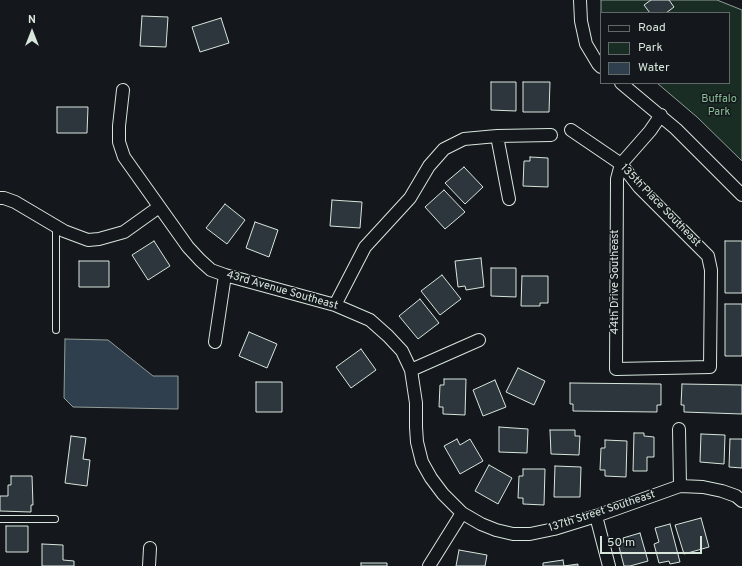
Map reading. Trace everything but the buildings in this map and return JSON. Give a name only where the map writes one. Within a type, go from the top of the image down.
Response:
[{"type":"street","points":[[580,0],[581,21],[586,44],[600,66]]},
{"type":"street","points":[[622,84],[695,147],[741,193]]},
{"type":"street","name":"43rd Avenue Southeast","points":[[123,90],[119,126],[119,142],[124,157],[188,247],[200,260],[211,270],[225,275],[335,305],[370,320],[402,351],[411,370],[416,403],[416,427],[422,462],[431,478],[443,494],[462,512]]},
{"type":"street","name":"44th Drive Southeast","points":[[660,116],[650,131],[621,164],[617,179],[616,369],[710,368]]},
{"type":"street","name":"135th Place Southeast","points":[[571,130],[621,164],[639,187],[708,256],[710,270],[710,368]]},
{"type":"street","points":[[335,305],[365,247],[410,198],[429,166],[444,149],[464,139],[497,136],[551,135]]},
{"type":"street","points":[[497,136],[509,199]]},
{"type":"street","points":[[0,198],[15,202],[64,231],[88,240],[99,239],[124,232],[159,207]]},
{"type":"street","points":[[215,342],[225,275]]},
{"type":"street","points":[[411,370],[479,340]]},
{"type":"street","points":[[679,429],[680,486]]},
{"type":"street","name":"137th Street Southeast","points":[[462,512],[481,524],[496,530],[513,534],[530,534],[554,529],[596,516],[680,486],[703,487],[722,491],[736,496],[742,501]]},
{"type":"street","points":[[429,566],[462,512]]},
{"type":"street","points":[[596,516],[609,566]]},
{"type":"street","points":[[149,566],[150,548]]},
{"type":"lane","points":[[56,226],[56,330]]},
{"type":"lane","points":[[0,519],[55,519]]},
{"type":"green space","name":"Buffalo Park","points":[[601,0],[717,0],[742,10],[742,161],[697,117],[658,84],[730,84],[730,12],[601,12]]},
{"type":"water","points":[[65,339],[108,340],[153,376],[178,376],[178,409],[73,407],[64,398]]}]
